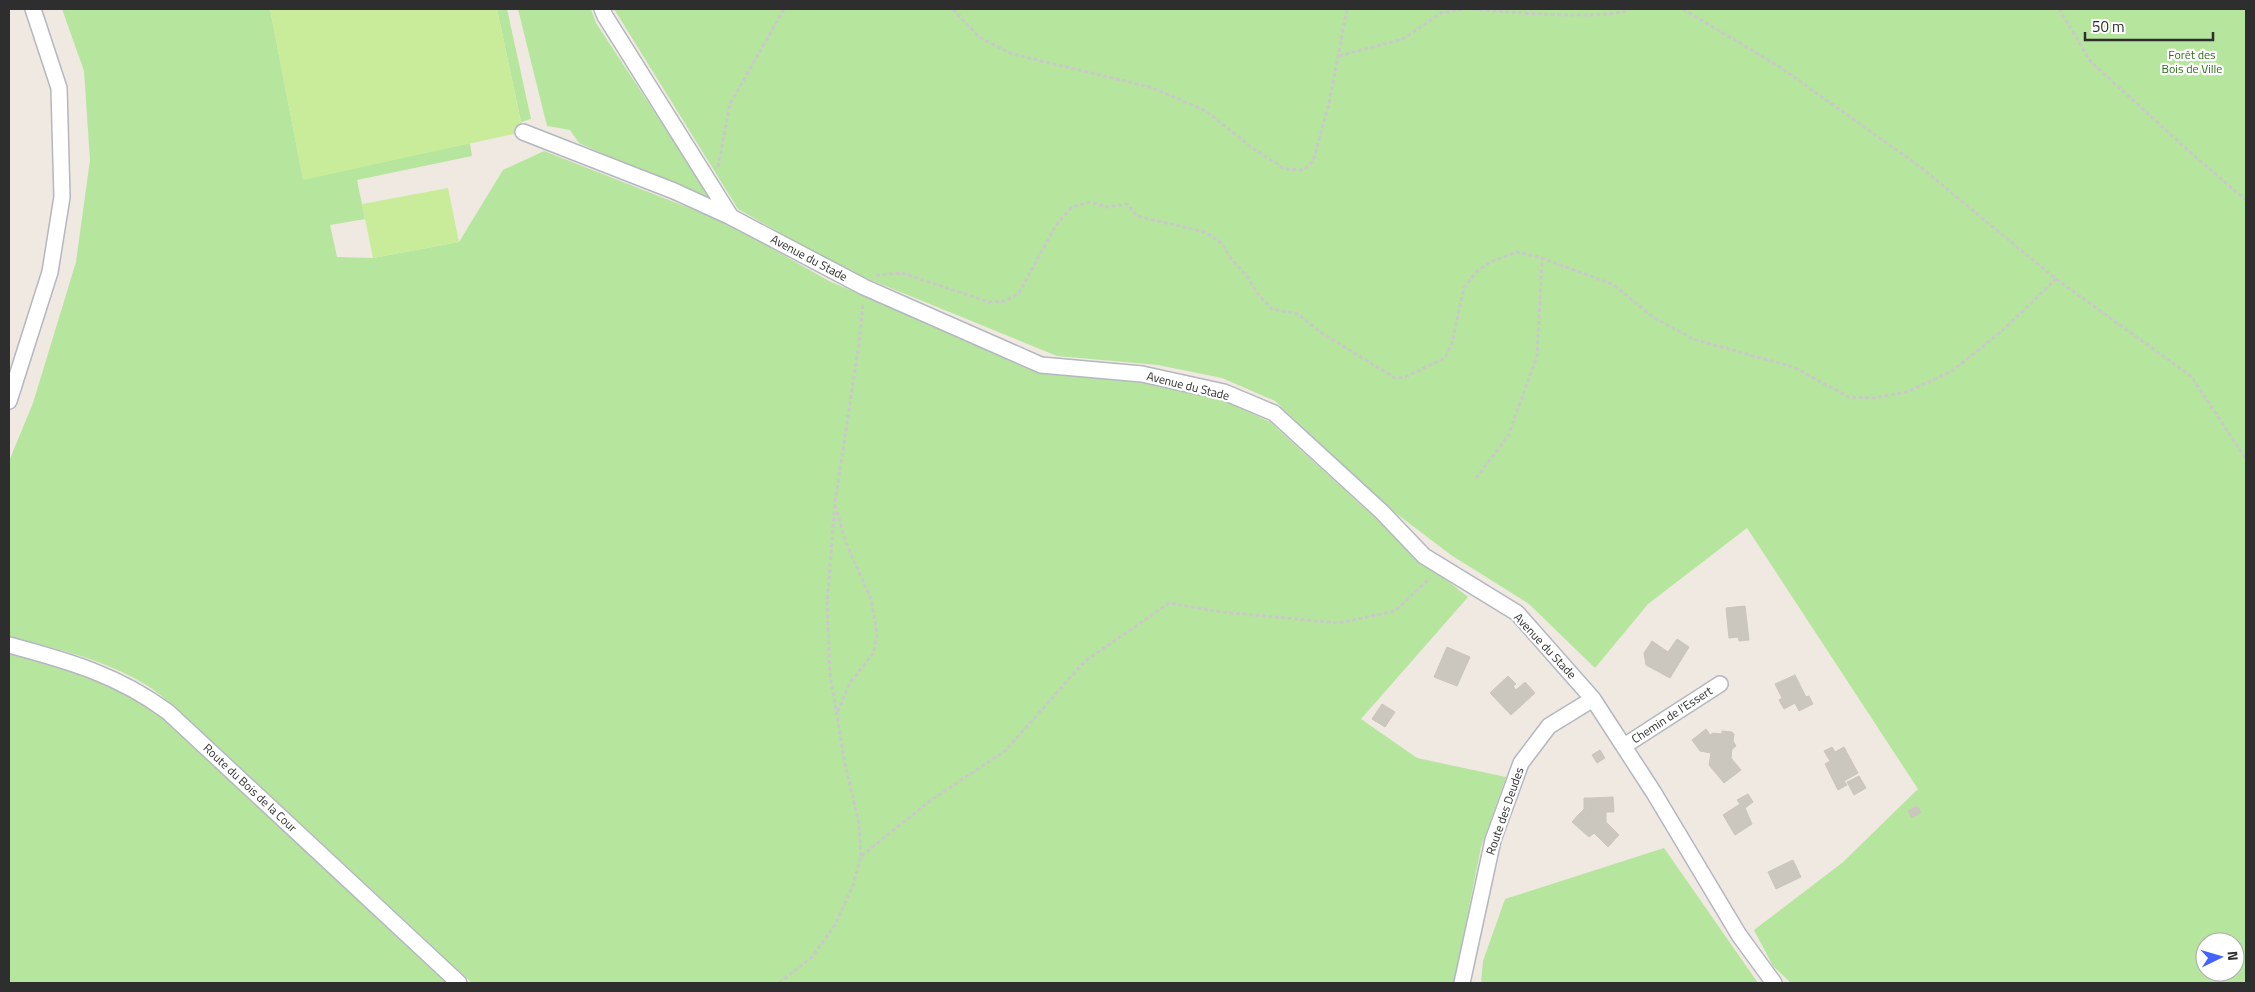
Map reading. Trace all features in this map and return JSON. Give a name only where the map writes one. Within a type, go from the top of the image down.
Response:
[{"type":"street","points":[[9,401],[50,272],[62,197],[59,88],[33,9]]},
{"type":"street","points":[[602,9],[730,217]]},
{"type":"street","name":"Avenue du Stade","points":[[523,132],[674,191],[730,217],[864,287],[1041,365],[1142,374],[1224,392],[1274,414],[1382,512],[1424,556],[1517,613],[1593,699],[1624,746],[1739,935],[1774,983]]},
{"type":"street","name":"Route du Bois de la Cour","points":[[9,645],[89,668],[130,687],[162,708],[459,983]]},
{"type":"street","name":"Chemin de l'Essert","points":[[1624,746],[1720,684]]},
{"type":"street","name":"Route des Deudes","points":[[1462,983],[1492,840],[1520,763],[1549,726],[1593,699]]},
{"type":"path","points":[[708,182],[719,164],[730,104],[784,9]]},
{"type":"path","points":[[953,9],[979,37],[1012,54],[1150,87],[1206,112],[1252,148],[1285,169],[1303,170],[1313,161],[1329,104],[1347,9]]},
{"type":"path","points":[[1339,56],[1403,39],[1441,13],[1464,9]]},
{"type":"path","points":[[1473,9],[1518,14],[1602,14],[1624,12],[1630,9]]},
{"type":"path","points":[[1683,9],[1780,66],[1919,166],[2056,279],[2191,376],[2246,459]]},
{"type":"path","points":[[2060,9],[2081,46],[2098,68],[2191,153],[2246,200]]},
{"type":"path","points":[[779,983],[812,957],[835,925],[853,885],[861,856],[859,824],[836,716],[830,674],[827,604],[835,502],[859,344],[864,287],[876,274],[902,273],[988,302],[1005,300],[1019,293],[1056,225],[1072,207],[1091,202],[1108,207],[1127,204],[1137,216],[1205,232],[1223,244],[1232,260],[1247,276],[1257,293],[1272,309],[1298,314],[1320,332],[1395,378],[1405,377],[1445,358],[1452,343],[1464,288],[1476,272],[1490,262],[1517,252],[1542,258],[1614,285],[1653,317],[1693,338],[1793,367],[1849,397],[1874,398],[1907,392],[1952,371],[2002,331],[2056,279]]},
{"type":"path","points":[[1476,478],[1508,436],[1537,356],[1542,258]]},
{"type":"path","points":[[835,502],[846,543],[871,599],[877,634],[874,652],[850,682],[836,716]]},
{"type":"path","points":[[861,856],[930,801],[1006,750],[1085,661],[1169,603],[1222,612],[1339,623],[1395,611],[1442,567]]},
{"type":"green space","points":[[62,9],[270,9],[303,179],[470,143],[472,156],[357,180],[365,219],[330,225],[337,257],[373,258],[459,242],[503,170],[544,151],[725,222],[829,281],[1041,371],[1144,383],[1222,399],[1270,422],[1420,559],[1468,597],[1361,719],[1417,758],[1506,777],[1481,847],[1454,983],[472,983],[156,691],[135,678],[82,656],[9,637],[9,461],[33,403],[76,262],[90,160],[84,71]]},
{"type":"green space","points":[[270,9],[497,9],[523,132],[303,180]]},
{"type":"green space","points":[[497,9],[507,9],[531,119],[521,122]]},
{"type":"green space","points":[[518,9],[591,9],[596,23],[715,204],[579,143],[570,130],[547,126]]},
{"type":"green space","name":"Forêt des Bois de Ville","points":[[614,9],[2246,9],[2246,983],[1791,983],[1773,966],[1754,930],[1842,863],[1918,789],[1747,528],[1648,604],[1595,668],[1529,604],[1451,555],[1389,508],[1275,401],[1222,378],[1158,365],[1057,356],[844,269],[738,209]]},
{"type":"green space","points":[[448,188],[459,242],[373,258],[362,204]]},
{"type":"green space","points":[[9,650],[120,687],[175,720],[464,983],[9,983]]},
{"type":"green space","points":[[1664,848],[1758,983],[1481,983],[1483,961],[1505,899]]},
{"type":"building","points":[[1745,606],[1749,640],[1739,641],[1738,637],[1729,638],[1726,608]]},
{"type":"building","points":[[1677,639],[1689,647],[1670,678],[1646,665],[1644,653],[1652,641],[1668,652]]},
{"type":"building","points":[[1447,647],[1470,657],[1457,686],[1434,677]]},
{"type":"building","points":[[1795,675],[1806,697],[1809,696],[1813,704],[1799,711],[1795,703],[1784,709],[1779,700],[1782,698],[1775,684]]},
{"type":"building","points":[[1508,676],[1516,684],[1513,686],[1516,690],[1525,682],[1535,693],[1511,715],[1490,693]]},
{"type":"building","points":[[1382,704],[1395,712],[1385,727],[1372,719]]},
{"type":"building","points":[[1706,729],[1710,735],[1713,733],[1722,734],[1722,731],[1734,734],[1733,741],[1736,746],[1732,749],[1731,758],[1741,770],[1724,783],[1709,765],[1711,753],[1700,751],[1692,740]]},
{"type":"building","points":[[1832,747],[1835,752],[1844,747],[1858,773],[1844,781],[1847,785],[1838,790],[1825,764],[1830,761],[1824,751]]},
{"type":"building","points":[[1600,750],[1605,758],[1597,763],[1592,755]]},
{"type":"building","points":[[1859,776],[1866,788],[1854,795],[1847,782]]},
{"type":"building","points":[[1748,794],[1753,802],[1745,808],[1752,824],[1735,835],[1723,815],[1740,804],[1737,800]]},
{"type":"building","points":[[1613,797],[1614,812],[1606,812],[1606,822],[1619,835],[1608,847],[1594,833],[1589,837],[1572,822],[1579,814],[1585,819],[1591,812],[1591,798]]},
{"type":"building","points":[[1584,798],[1591,798],[1591,812],[1585,819],[1579,814],[1584,809]]},
{"type":"building","points":[[1917,806],[1921,812],[1912,818],[1908,811]]},
{"type":"building","points":[[1793,860],[1801,877],[1776,889],[1768,872]]}]
